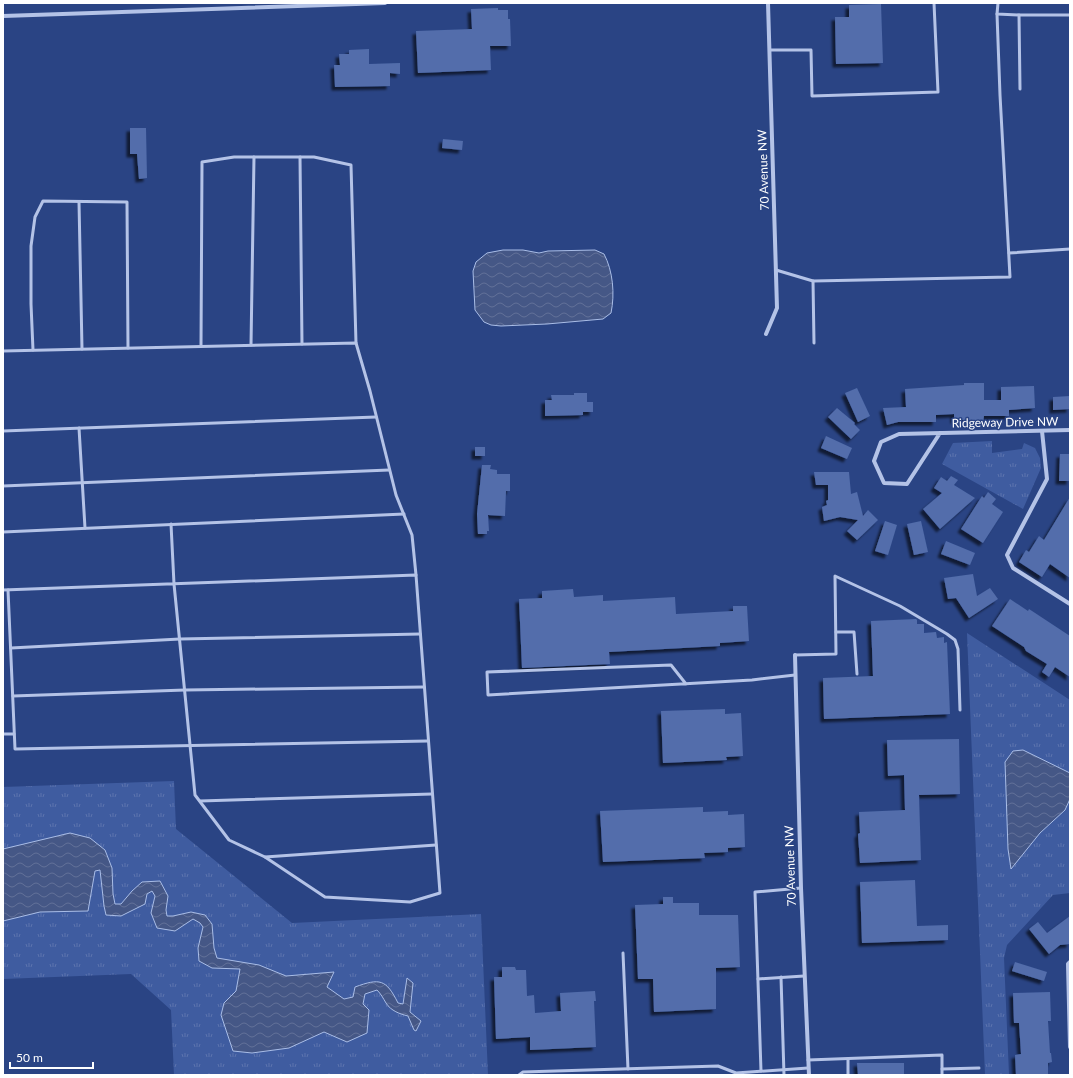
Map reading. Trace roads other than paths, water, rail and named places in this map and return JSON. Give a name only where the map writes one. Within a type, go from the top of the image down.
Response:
[{"type":"street","points":[[3,16],[385,3]]},
{"type":"street","name":"70 Avenue NW","points":[[766,334],[777,308],[768,3]]},
{"type":"street","name":"Ridgeway Drive NW","points":[[940,433],[907,484],[884,484],[874,461],[882,442],[899,434],[940,433],[1042,431],[1070,430]]},
{"type":"street","points":[[1042,431],[1047,479],[1007,555],[1013,568],[1070,604]]},
{"type":"street","name":"70 Avenue NW","points":[[794,655],[808,1075]]},
{"type":"street","points":[[1070,962],[1068,964],[1070,1047]]},
{"type":"lane","points":[[770,50],[811,50],[812,96],[938,92],[934,3]]},
{"type":"lane","points":[[776,270],[813,281],[1010,277],[1000,95],[997,14],[998,3]]},
{"type":"lane","points":[[997,14],[1070,15]]},
{"type":"lane","points":[[1019,15],[1020,89]]},
{"type":"lane","points":[[170,524],[174,584],[195,795],[229,840],[265,857],[325,897],[410,902],[440,893],[412,535],[396,495],[356,343],[351,165],[314,157],[234,157],[202,162],[201,346]]},
{"type":"lane","points":[[251,345],[254,157]]},
{"type":"lane","points":[[300,157],[302,344]]},
{"type":"lane","points":[[33,350],[31,246],[35,217],[43,202],[127,202],[128,348]]},
{"type":"lane","points":[[79,202],[82,349]]},
{"type":"lane","points":[[1009,253],[1070,249]]},
{"type":"lane","points":[[813,281],[814,343]]},
{"type":"lane","points":[[3,351],[356,343]]},
{"type":"lane","points":[[3,431],[376,417]]},
{"type":"lane","points":[[79,428],[85,528]]},
{"type":"lane","points":[[3,486],[389,470]]},
{"type":"lane","points":[[3,532],[404,514]]},
{"type":"lane","points":[[3,590],[416,575]]},
{"type":"lane","points":[[794,655],[836,654],[835,576],[900,606],[955,640],[958,648],[960,710]]},
{"type":"lane","points":[[8,590],[15,750],[428,741]]},
{"type":"lane","points":[[836,632],[854,632],[857,674]]},
{"type":"lane","points":[[11,648],[180,639],[420,634]]},
{"type":"lane","points":[[686,684],[671,665],[487,672],[488,695],[686,684],[752,680],[795,675]]},
{"type":"lane","points":[[13,696],[185,690],[424,687]]},
{"type":"lane","points":[[3,734],[14,734]]},
{"type":"lane","points":[[200,801],[432,794]]},
{"type":"lane","points":[[265,857],[436,845]]},
{"type":"lane","points":[[761,1071],[755,892],[801,888]]},
{"type":"lane","points":[[623,954],[628,1069]]},
{"type":"lane","points":[[758,979],[804,976]]},
{"type":"lane","points":[[782,977],[784,1075]]},
{"type":"lane","points":[[808,1060],[942,1055],[942,1075]]},
{"type":"lane","points":[[848,1059],[848,1075]]},
{"type":"lane","points":[[520,1075],[523,1072],[718,1066],[736,1073],[808,1068]]},
{"type":"lane","points":[[942,1069],[979,1068]]},
{"type":"water","points":[[503,250],[523,250],[539,253],[548,251],[595,250],[604,254],[612,283],[613,298],[611,313],[603,319],[547,324],[501,326],[491,325],[484,322],[475,310],[473,271],[476,262],[487,253]]},
{"type":"water","points":[[1023,750],[1070,773],[1070,799],[1065,810],[1040,833],[1011,869],[1008,849],[1005,762],[1013,751]]},
{"type":"water","points":[[70,833],[90,838],[105,850],[112,868],[115,904],[121,904],[142,882],[160,881],[168,896],[166,910],[167,916],[191,912],[205,915],[212,924],[214,948],[217,958],[259,965],[286,976],[334,972],[327,987],[344,999],[353,997],[355,987],[376,982],[386,985],[398,1003],[403,1004],[407,978],[413,983],[410,1012],[421,1021],[416,1031],[414,1030],[408,1016],[390,1008],[377,990],[365,994],[363,1004],[369,1010],[367,1033],[347,1042],[324,1032],[289,1048],[252,1053],[233,1051],[221,1015],[224,1003],[236,991],[240,969],[212,968],[199,961],[198,948],[203,927],[200,923],[193,919],[175,931],[157,928],[151,913],[155,896],[152,891],[147,894],[145,904],[121,916],[106,915],[100,870],[95,871],[88,911],[40,912],[3,921],[3,849]]}]
